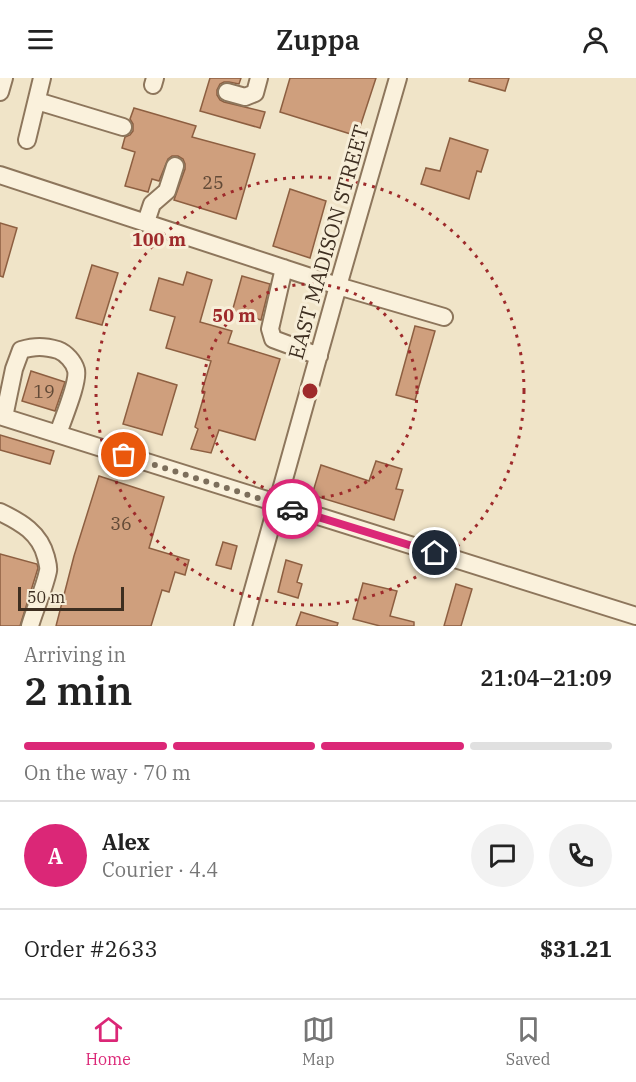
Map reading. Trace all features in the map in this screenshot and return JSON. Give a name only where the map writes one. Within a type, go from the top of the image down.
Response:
[{"type":"street","points":[[0,92],[4,78]]},
{"type":"street","points":[[27,140],[42,78]]},
{"type":"street","points":[[226,92],[245,97],[255,93],[259,78]]},
{"type":"street","name":"EAST MADISON STREET","points":[[243,626],[398,78]]},
{"type":"street","points":[[38,101],[123,127]]},
{"type":"street","points":[[146,222],[152,204],[167,191],[175,166]]},
{"type":"street","points":[[0,175],[338,286],[444,316]]},
{"type":"street","points":[[284,268],[270,329],[273,339],[319,356]]},
{"type":"street","points":[[58,434],[75,382],[76,371],[62,351],[34,346],[21,350],[2,417],[636,616]]},
{"type":"street","points":[[0,512],[19,521],[34,533],[46,555],[48,570],[30,626]]},
{"type":"building","points":[[210,78],[241,78],[239,84],[224,82],[220,84],[217,95],[224,102],[265,112],[260,128],[200,111]]},
{"type":"building","points":[[290,78],[376,78],[357,136],[280,112]]},
{"type":"building","points":[[470,78],[509,78],[505,91],[469,81]]},
{"type":"building","points":[[134,108],[196,126],[192,137],[255,154],[236,219],[174,200],[185,169],[183,159],[178,156],[168,159],[159,181],[152,179],[148,192],[125,186],[135,152],[122,148],[125,137],[133,131],[130,119]]},
{"type":"building","points":[[450,138],[488,150],[481,172],[477,171],[469,199],[421,184],[426,168],[440,171]]},
{"type":"building","points":[[290,189],[326,201],[310,258],[273,246]]},
{"type":"building","points":[[0,223],[17,228],[3,277],[0,276]]},
{"type":"building","points":[[92,265],[118,273],[102,325],[76,318]]},
{"type":"building","points":[[187,272],[212,280],[200,322],[232,331],[228,343],[280,359],[255,440],[219,430],[211,453],[191,449],[198,429],[195,427],[211,361],[166,348],[175,317],[150,310],[159,278],[183,285]]},
{"type":"building","points":[[242,276],[270,284],[261,320],[232,312]]},
{"type":"building","points":[[415,326],[435,331],[415,400],[396,395]]},
{"type":"building","points":[[31,371],[65,382],[55,411],[22,401]]},
{"type":"building","points":[[138,373],[177,385],[162,435],[123,424]]},
{"type":"building","points":[[0,435],[54,451],[50,464],[0,450]]},
{"type":"building","points":[[376,461],[402,469],[396,489],[403,490],[394,520],[312,495],[321,465],[369,481]]},
{"type":"building","points":[[99,476],[164,497],[149,548],[189,560],[185,575],[175,572],[169,592],[162,590],[151,626],[56,626],[74,556]]},
{"type":"building","points":[[223,542],[237,546],[231,569],[216,565]]},
{"type":"building","points":[[0,554],[37,564],[38,568],[20,626],[0,626]]},
{"type":"building","points":[[286,560],[302,565],[297,582],[302,584],[298,598],[278,592]]},
{"type":"building","points":[[363,583],[397,591],[390,616],[414,622],[414,626],[380,626],[353,619]]},
{"type":"building","points":[[456,584],[472,589],[461,626],[444,626]]},
{"type":"building","points":[[301,612],[338,623],[337,626],[296,626]]},
{"type":"way so far","points":[[124,455],[292,509]]},
{"type":"route","points":[[292,509],[435,553]]}]
